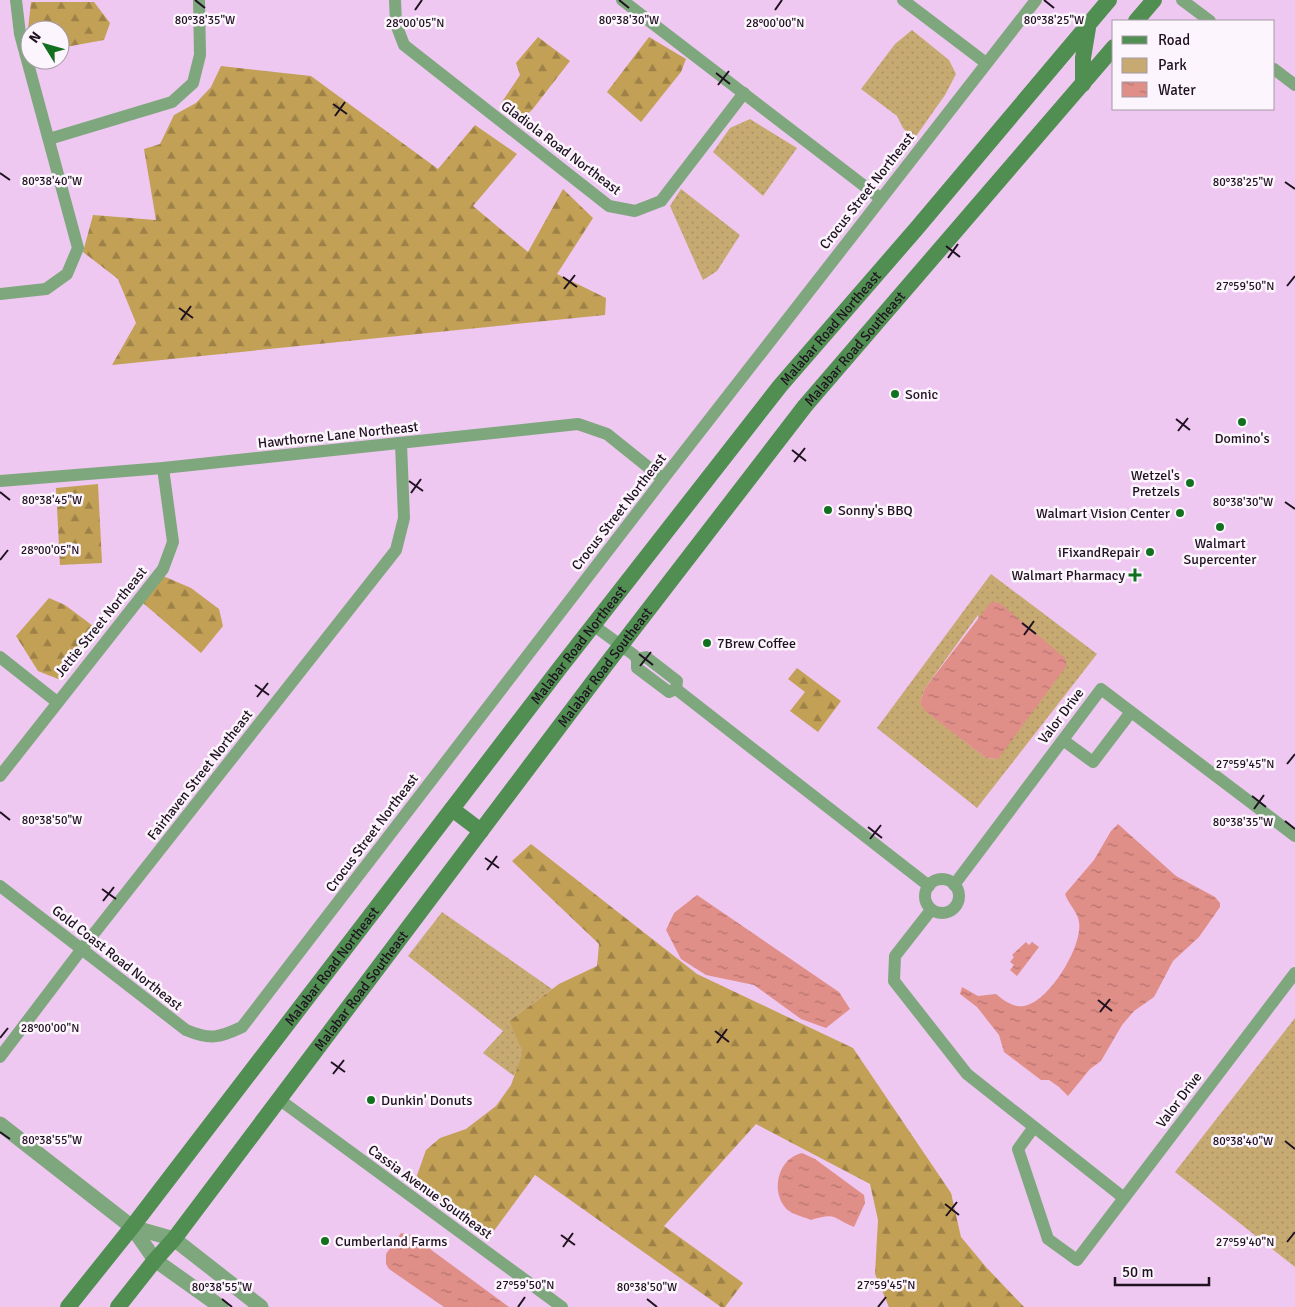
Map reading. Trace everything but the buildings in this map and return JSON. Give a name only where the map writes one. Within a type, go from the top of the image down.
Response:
[{"type":"main road","name":"Malabar Road Northeast","points":[[68,1307],[132,1227],[593,625],[780,386],[918,228],[1109,0]]},
{"type":"main road","points":[[1137,20],[1154,0]]},
{"type":"main road","points":[[1083,84],[1083,58],[1089,26]]},
{"type":"main road","name":"Malabar Road Southeast","points":[[118,1307],[174,1239],[280,1100],[620,646],[805,406],[1112,49]]},
{"type":"main road","points":[[452,809],[481,831]]},
{"type":"street","points":[[0,294],[46,289],[67,274],[78,248],[20,34],[16,0]]},
{"type":"street","points":[[49,139],[172,102],[194,83],[200,55],[199,0]]},
{"type":"street","name":"Gladiola Road Northeast","points":[[395,0],[396,24],[404,45],[609,206],[635,211],[660,201],[744,93]]},
{"type":"street","points":[[622,0],[880,198]]},
{"type":"street","points":[[903,0],[986,63]]},
{"type":"street","name":"Crocus Street Northeast","points":[[222,1037],[242,1027],[880,198],[1036,0]]},
{"type":"street","points":[[1182,0],[1209,20]]},
{"type":"street","points":[[1275,70],[1295,85]]},
{"type":"street","name":"Hawthorne Lane Northeast","points":[[0,482],[163,468],[578,424],[607,434],[663,479]]},
{"type":"street","name":"Fairhaven Street Northeast","points":[[0,1057],[81,950],[396,550],[404,518],[401,444]]},
{"type":"street","name":"Jettie Street Northeast","points":[[0,776],[163,569],[173,542],[163,468]]},
{"type":"street","points":[[593,625],[637,658],[646,657],[677,681],[676,689],[929,886]]},
{"type":"street","points":[[0,657],[57,702]]},
{"type":"street","name":"Valor Drive","points":[[954,885],[1101,689],[1295,836]]},
{"type":"street","points":[[1063,740],[1093,762],[1131,712]]},
{"type":"street","points":[[945,880],[954,885],[958,900],[953,909],[943,913],[931,910],[925,896],[929,886],[933,882],[945,880]]},
{"type":"street","name":"Gold Coast Road Northeast","points":[[0,886],[186,1030],[202,1037],[222,1037]]},
{"type":"street","points":[[931,910],[895,956],[894,981],[967,1074],[1124,1198]]},
{"type":"street","name":"Valor Drive","points":[[1034,1127],[1018,1150],[1048,1239],[1077,1260],[1295,973]]},
{"type":"street","name":"Cassia Avenue Southeast","points":[[280,1100],[562,1307]]},
{"type":"street","points":[[0,1124],[132,1227],[155,1260],[221,1307]]},
{"type":"street","points":[[132,1227],[174,1239],[261,1307]]},
{"type":"green space","points":[[31,2],[94,2],[110,23],[104,40],[70,46],[70,20],[29,20]]},
{"type":"green space","points":[[912,30],[949,60],[956,74],[945,95],[914,139],[903,128],[897,116],[861,89],[895,44]]},
{"type":"green space","points":[[538,37],[570,61],[532,110],[521,120],[500,105],[520,75],[516,63]]},
{"type":"green space","points":[[649,37],[686,59],[681,72],[641,122],[607,92]]},
{"type":"green space","points":[[221,66],[311,76],[438,169],[475,125],[517,154],[473,206],[528,252],[563,189],[593,218],[557,274],[606,298],[605,315],[112,365],[136,323],[118,279],[83,252],[93,215],[156,220],[144,149],[160,144],[174,115],[196,103],[211,87]]},
{"type":"green space","points":[[750,119],[797,148],[763,196],[713,152],[730,128]]},
{"type":"green space","points":[[681,189],[740,235],[717,271],[703,280],[670,206]]},
{"type":"green space","points":[[98,484],[102,563],[60,565],[56,488]]},
{"type":"green space","points":[[991,574],[1097,654],[977,808],[877,728]],"holes":[[[978,615],[998,759],[986,758],[926,711],[920,702],[925,688]]]},
{"type":"green space","points":[[163,576],[191,588],[219,609],[223,626],[201,653],[143,603]]},
{"type":"green space","points":[[49,598],[65,605],[101,632],[58,679],[38,671],[16,636]]},
{"type":"green space","points":[[797,668],[841,701],[818,732],[790,711],[805,692],[788,679]]},
{"type":"green space","points":[[531,844],[697,974],[853,1048],[951,1193],[961,1237],[1024,1307],[889,1307],[875,1274],[878,1220],[870,1184],[756,1124],[664,1226],[743,1283],[725,1307],[721,1307],[535,1175],[488,1239],[415,1181],[426,1150],[440,1138],[466,1129],[496,1106],[511,1085],[523,1052],[509,1021],[559,984],[597,966],[599,944],[512,861]]},
{"type":"green space","points":[[442,912],[552,989],[509,1021],[524,1052],[514,1076],[483,1053],[503,1031],[408,956]]},
{"type":"green space","points":[[1295,1018],[1295,1267],[1175,1172]]},
{"type":"water","points":[[991,602],[1000,603],[1065,658],[1067,665],[998,759],[986,758],[925,711],[920,702],[925,688]]},
{"type":"water","points":[[1118,824],[1176,876],[1215,897],[1220,903],[1220,907],[1199,937],[1173,961],[1154,997],[1134,1011],[1122,1025],[1101,1061],[1090,1069],[1068,1096],[1049,1080],[1041,1080],[1004,1052],[999,1035],[977,1007],[960,994],[962,987],[978,996],[996,994],[1016,1006],[1024,1006],[1044,995],[1062,972],[1070,958],[1079,932],[1078,919],[1065,894],[1094,860],[1111,831]]},
{"type":"water","points":[[697,895],[839,992],[850,1009],[826,1028],[801,1019],[754,985],[706,975],[681,959],[666,930],[674,913]]},
{"type":"water","points":[[1026,942],[1029,945],[1032,942],[1039,947],[1017,976],[1010,970],[1014,965],[1010,962],[1014,957],[1012,955]]},
{"type":"water","points":[[802,1153],[815,1159],[864,1195],[865,1203],[854,1227],[834,1217],[826,1216],[811,1220],[786,1209],[778,1191],[780,1175],[788,1161]]},
{"type":"water","points":[[401,1233],[411,1235],[509,1307],[444,1307],[389,1269],[386,1264],[386,1254]]},
{"type":"place","name":"Sonic","points":[[895,394]]},
{"type":"place","name":"Domino's","points":[[1242,422]]},
{"type":"place","name":"Wetzel's Pretzels","points":[[1190,483]]},
{"type":"place","name":"Sonny's BBQ","points":[[828,510]]},
{"type":"place","name":"Walmart Vision Center","points":[[1180,513]]},
{"type":"place","name":"Walmart Supercenter","points":[[1220,527]]},
{"type":"place","name":"iFixandRepair","points":[[1150,552]]},
{"type":"place","name":"Walmart Pharmacy","points":[[1135,575]]},
{"type":"place","name":"7Brew Coffee","points":[[707,643]]},
{"type":"place","name":"Dunkin' Donuts","points":[[371,1100]]},
{"type":"place","name":"Cumberland Farms","points":[[325,1241]]}]
